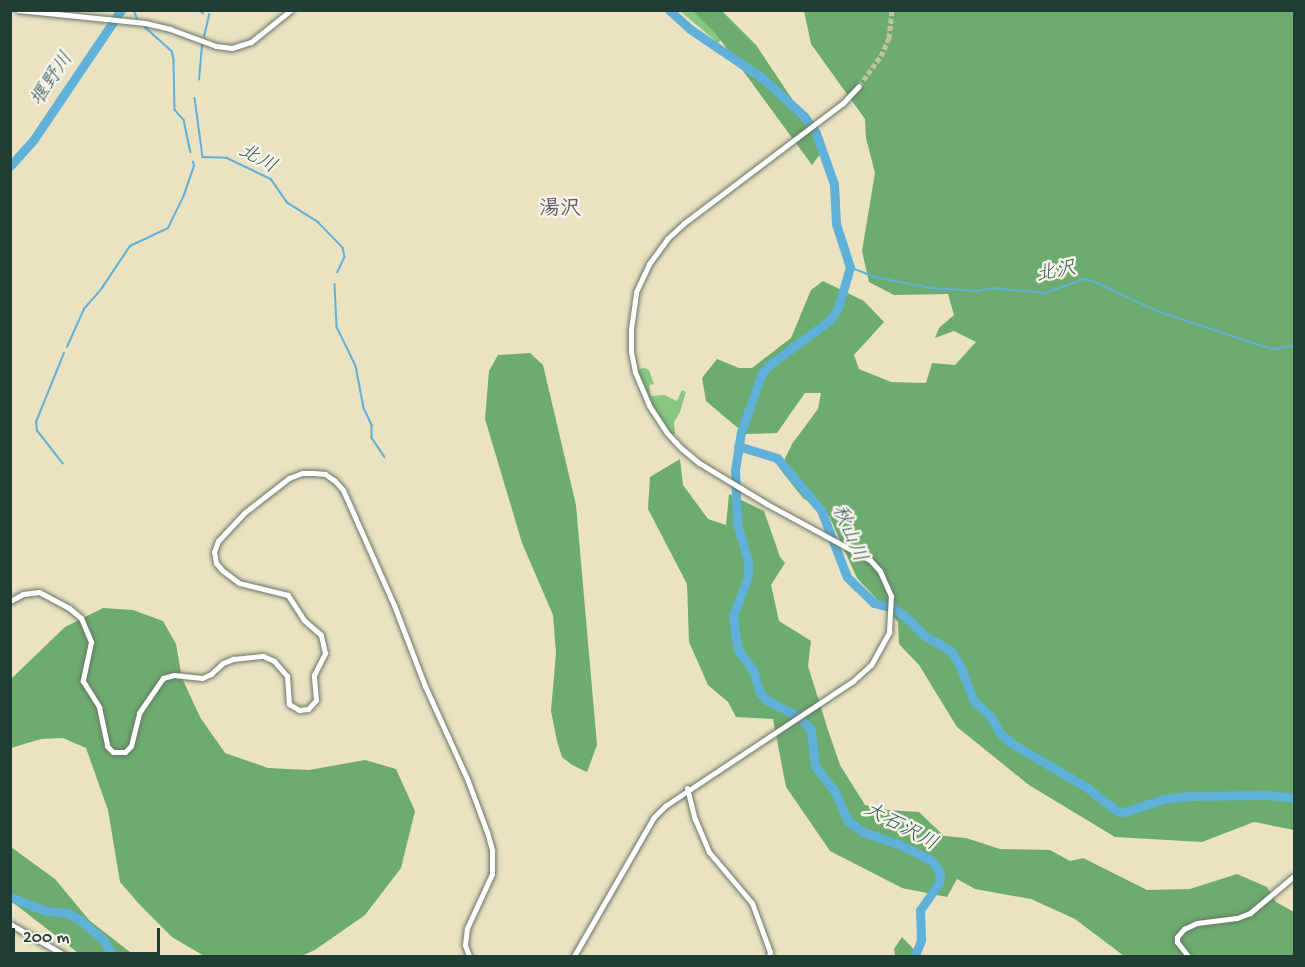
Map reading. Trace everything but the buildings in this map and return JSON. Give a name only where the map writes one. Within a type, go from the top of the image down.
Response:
[{"type":"street","points":[[18,10],[120,20],[161,27],[216,46],[232,48],[251,42],[291,10]]},
{"type":"street","points":[[574,957],[654,817],[687,788],[853,681],[871,665],[886,641],[891,616],[891,596],[880,571],[870,560],[752,495],[691,456],[667,434],[642,389],[631,351],[634,303],[649,264],[667,239],[683,224],[825,117],[859,86]]},
{"type":"street","points":[[10,602],[23,594],[39,592],[69,608],[81,618],[91,642],[84,681],[99,708],[107,746],[113,752],[125,752],[131,746],[139,713],[163,678],[174,675],[202,678],[211,674],[223,663],[233,659],[263,656],[274,661],[287,676],[289,705],[299,710],[308,709],[316,700],[314,675],[324,653],[321,635],[304,620],[288,595],[239,584],[216,563],[214,552],[218,541],[237,519],[289,478],[302,473],[314,472],[325,474],[335,481],[343,490],[394,605],[425,686],[468,781],[488,832],[492,850],[492,874],[467,928],[465,945],[469,957]]},
{"type":"street","points":[[687,788],[695,819],[710,852],[752,903],[770,951],[769,957]]},
{"type":"street","points":[[1188,957],[1177,942],[1177,937],[1184,929],[1197,923],[1237,918],[1250,913],[1294,876]]},
{"type":"street","points":[[10,924],[66,957]]},
{"type":"green space","points":[[680,11],[706,11],[727,34],[718,43]]},
{"type":"green space","points":[[693,11],[722,11],[756,45],[800,111],[821,153],[812,165],[716,34]]},
{"type":"green space","points":[[804,11],[1294,11],[1294,830],[1254,822],[1202,842],[1115,837],[1029,785],[957,727],[919,665],[899,644],[898,622],[857,578],[829,516],[803,498],[780,469],[792,444],[818,409],[821,393],[805,393],[777,433],[745,434],[706,401],[702,378],[717,359],[739,368],[752,368],[791,338],[811,290],[823,281],[864,301],[884,322],[854,355],[859,369],[891,382],[926,383],[932,363],[955,365],[976,342],[954,331],[935,338],[939,328],[954,315],[948,294],[894,295],[869,282],[862,251],[875,173],[866,138],[865,119],[811,44]]},
{"type":"green space","points":[[530,353],[543,365],[576,505],[597,745],[587,772],[562,757],[557,741],[551,711],[556,653],[553,615],[522,543],[485,419],[489,371],[498,355]]},
{"type":"green space","points":[[644,368],[649,370],[654,384],[649,385],[651,396],[664,395],[677,401],[682,390],[686,392],[680,412],[674,422],[675,434],[671,434],[650,404],[637,370]]},
{"type":"green space","points":[[680,459],[683,485],[708,519],[726,525],[729,494],[764,511],[780,557],[785,563],[771,585],[779,621],[811,641],[808,666],[828,730],[840,765],[865,805],[888,810],[919,812],[944,836],[966,838],[1000,849],[1050,850],[1070,861],[1083,858],[1147,890],[1190,889],[1237,874],[1267,887],[1276,902],[1294,912],[1294,956],[1124,956],[1075,919],[1031,899],[975,889],[957,879],[947,897],[902,888],[830,851],[786,787],[773,719],[736,717],[728,702],[708,685],[689,642],[687,584],[648,509],[650,477]]},
{"type":"green space","points":[[103,608],[133,610],[163,621],[176,644],[182,678],[200,717],[225,753],[268,768],[309,770],[365,760],[396,769],[415,811],[401,868],[365,915],[315,950],[301,956],[204,956],[172,937],[120,882],[108,810],[86,748],[63,738],[41,739],[11,748],[10,680],[65,627]]},
{"type":"green space","points":[[11,847],[55,879],[89,920],[135,956],[82,956],[11,901]]},
{"type":"green space","points":[[902,937],[920,956],[895,956],[894,949]]},
{"type":"waterway","name":"堰野川","points":[[10,166],[34,139],[121,10]]},
{"type":"waterway","points":[[134,10],[137,18]]},
{"type":"waterway","name":"北川","points":[[198,10],[203,13]]},
{"type":"waterway","name":"大石沢川","points":[[669,10],[690,29],[761,77],[804,116],[816,133],[834,184],[836,224],[850,267],[838,308],[830,320],[769,365],[762,373],[741,432],[735,470],[737,523],[748,561],[748,576],[733,616],[738,650],[753,670],[760,693],[768,701],[800,717],[811,730],[815,766],[835,792],[848,821],[863,832],[900,845],[931,860],[940,873],[939,883],[920,910],[921,940],[915,956]]},
{"type":"waterway","name":"北川","points":[[204,37],[209,15]]},
{"type":"waterway","points":[[145,27],[172,51],[175,110],[184,120],[191,152]]},
{"type":"waterway","name":"北川","points":[[199,80],[202,44]]},
{"type":"waterway","name":"北川","points":[[195,98],[203,157],[227,158],[271,179],[288,203],[318,222],[343,248],[345,257],[338,272]]},
{"type":"waterway","points":[[67,347],[84,309],[102,288],[130,246],[168,228],[184,195],[194,166],[193,162]]},
{"type":"waterway","name":"北沢","points":[[850,267],[875,277],[931,288],[978,291],[993,288],[1045,293],[1084,279],[1157,311],[1259,345],[1274,349],[1294,346]]},
{"type":"waterway","name":"北川","points":[[335,284],[337,327],[356,366],[364,408],[372,425],[372,438],[385,457]]},
{"type":"waterway","points":[[63,464],[37,431],[36,422],[64,353]]},
{"type":"waterway","name":"秋山川","points":[[738,446],[777,458],[821,510],[847,577],[874,603],[893,608],[925,636],[951,651],[959,664],[974,701],[991,717],[1000,733],[1011,743],[1086,787],[1117,811],[1124,812],[1164,799],[1189,796],[1267,795],[1294,798]]},
{"type":"waterway","name":"堰野川","points":[[10,897],[46,911],[68,913],[103,940],[114,956]]},
{"type":"tunnel","points":[[859,86],[881,56],[889,38],[892,10]]},
{"type":"district","name":"湯沢","points":[[560,211]]}]
